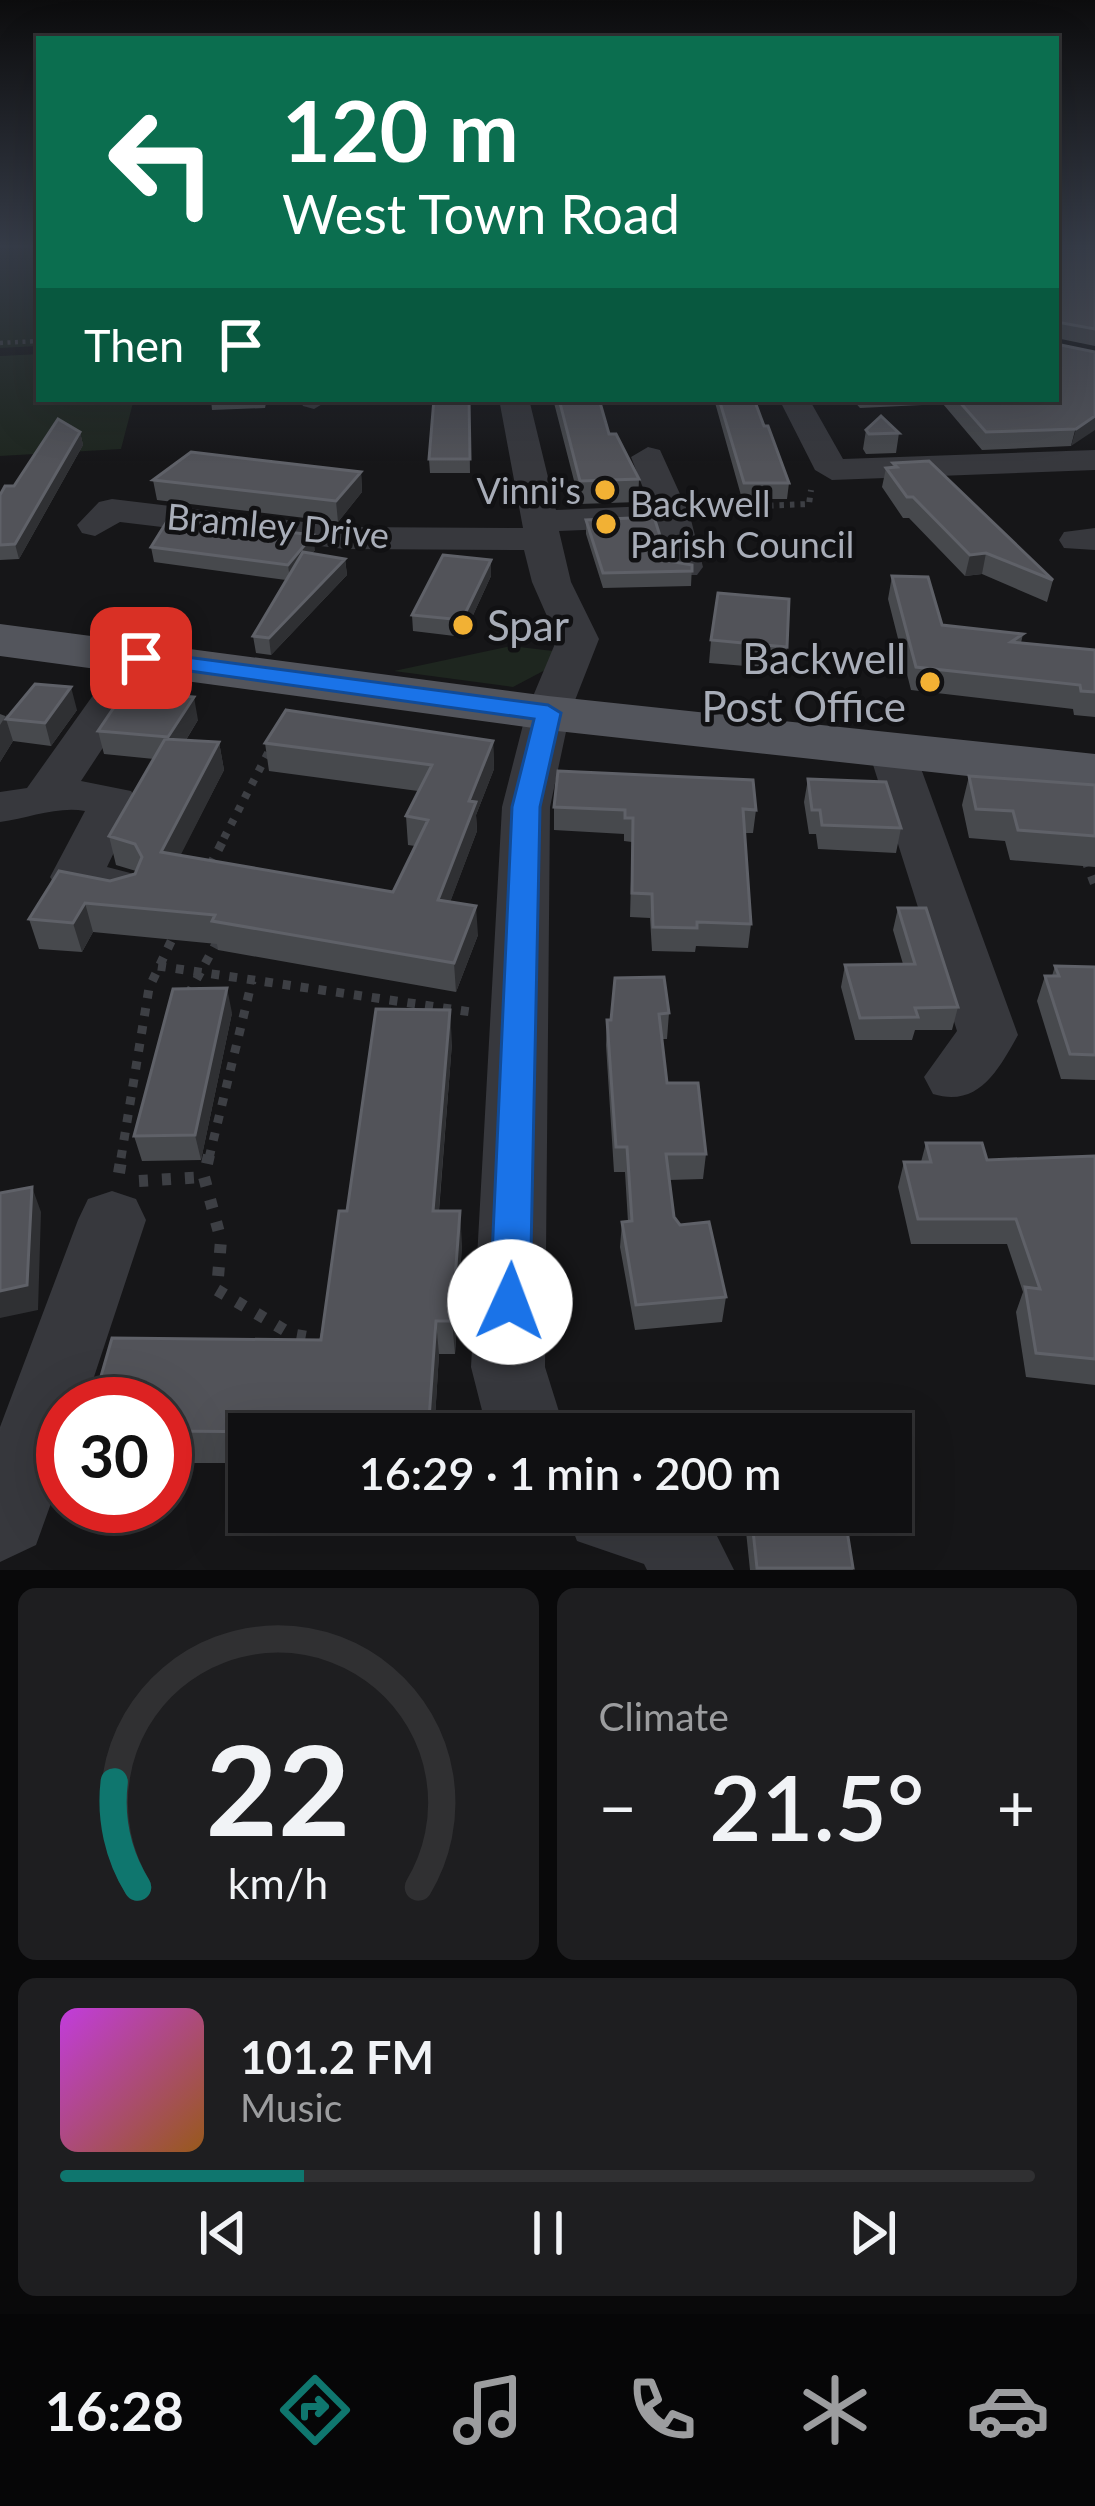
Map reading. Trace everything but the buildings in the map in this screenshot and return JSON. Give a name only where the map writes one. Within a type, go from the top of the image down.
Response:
[{"type":"main road","points":[[0,640],[548,713],[1095,772]]},
{"type":"street","points":[[515,402],[556,598],[578,639],[548,713],[526,807],[519,1018],[517,1401]]},
{"type":"street","points":[[796,402],[832,470],[1092,464]]},
{"type":"street","points":[[648,457],[684,567]]},
{"type":"street","name":"Bramley Drive","points":[[95,526],[112,510],[346,538],[540,530]]},
{"type":"street","points":[[540,530],[670,513]]},
{"type":"street","points":[[0,807],[43,801],[141,658]]},
{"type":"street","points":[[892,752],[988,1035],[955,1077]]},
{"type":"street","points":[[52,790],[114,802],[76,877],[118,888]]},
{"type":"street","points":[[0,1521],[7,1516],[112,1220]]},
{"type":"street","points":[[672,1533],[692,1570]]},
{"type":"path","points":[[0,343],[36,341]]},
{"type":"path","points":[[670,513],[808,504],[812,482],[832,470]]},
{"type":"path","points":[[200,885],[305,681]]},
{"type":"path","points":[[1080,846],[1095,885]]},
{"type":"path","points":[[179,926],[149,988],[117,1182],[204,1177]]},
{"type":"path","points":[[182,1014],[196,973],[224,932]]},
{"type":"path","points":[[158,966],[519,1018]]},
{"type":"path","points":[[252,981],[204,1177],[221,1240],[218,1290],[291,1334],[352,1346]]},
{"type":"path","points":[[378,1022],[382,1000]]},
{"type":"shaded area","points":[[0,318],[36,318],[36,346],[0,348]]},
{"type":"shaded area","points":[[36,354],[36,402],[133,402],[121,449],[0,456],[0,356]]},
{"type":"shaded area","points":[[511,646],[553,651],[547,669],[513,687],[394,671]]},
{"type":"place","name":"Vinni's","points":[[605,490]]},
{"type":"place","name":"Backwell Parish Council","points":[[606,524]]},
{"type":"place","name":"Spar","points":[[463,625]]},
{"type":"place","name":"Backwell Post Office","points":[[930,682]]},
{"type":"route","points":[[141,658],[548,713],[526,807],[510,1302]]}]
